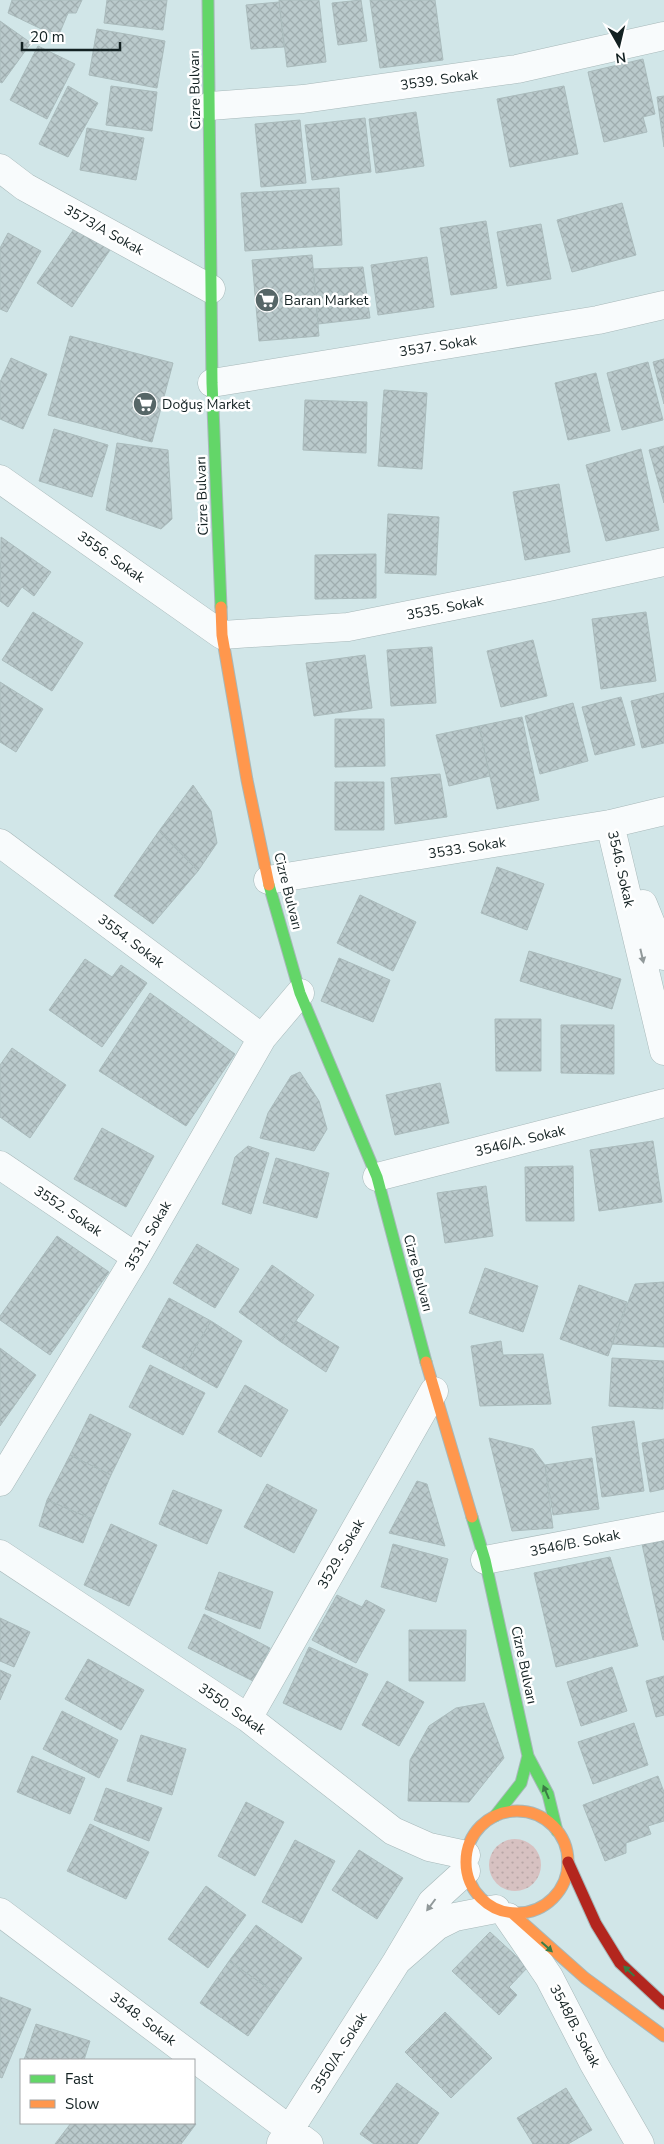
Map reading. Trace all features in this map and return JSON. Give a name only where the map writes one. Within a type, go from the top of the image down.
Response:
[{"type":"main road","name":"Cizre Bulvarı","points":[[208,0],[212,383],[222,635],[247,780],[268,880],[300,993],[377,1178],[434,1391],[485,1560],[528,1756]]},
{"type":"main road","points":[[495,1816],[521,1783],[528,1756]]},
{"type":"main road","points":[[528,1756],[548,1794],[557,1831],[565,1845],[568,1862],[596,1924],[620,1963],[664,2004]]},
{"type":"main road","points":[[557,1831],[544,1819],[528,1812],[511,1811],[495,1816],[481,1825],[471,1839],[466,1863],[472,1887],[482,1900],[504,1911],[588,1981],[664,2036]]},
{"type":"main road","points":[[504,1911],[529,1912],[545,1905],[557,1893],[565,1878],[568,1862]]},
{"type":"street","name":"3539. Sokak","points":[[210,106],[303,99],[517,69],[664,36]]},
{"type":"street","name":"3573/A Sokak","points":[[0,168],[24,187],[211,289]]},
{"type":"street","name":"3537. Sokak","points":[[212,383],[598,320],[664,305]]},
{"type":"street","name":"3556. Sokak","points":[[2,485],[222,635]]},
{"type":"street","name":"3535. Sokak","points":[[222,635],[348,627],[664,562]]},
{"type":"street","name":"3533. Sokak","points":[[268,880],[610,824],[664,811]]},
{"type":"street","name":"3546. Sokak","points":[[610,824],[664,956]]},
{"type":"street","name":"3546. Sokak","points":[[610,824],[664,1051]]},
{"type":"street","name":"3554. Sokak","points":[[0,843],[262,1038]]},
{"type":"street","name":"3531. Sokak","points":[[0,1482],[136,1257],[262,1038],[300,993]]},
{"type":"street","name":"3546/A. Sokak","points":[[377,1178],[664,1103]]},
{"type":"street","name":"3552. Sokak","points":[[0,1165],[136,1257]]},
{"type":"street","name":"3529. Sokak","points":[[248,1718],[434,1391]]},
{"type":"street","name":"3546/B. Sokak","points":[[485,1560],[664,1526]]},
{"type":"street","name":"3550. Sokak","points":[[0,1554],[248,1718],[393,1831],[466,1863]]},
{"type":"street","name":"3550/A. Sokak","points":[[294,2139],[432,1902],[466,1863]]},
{"type":"street","points":[[397,1961],[437,1926],[456,1917],[504,1911]]},
{"type":"street","name":"3548/B. Sokak","points":[[504,1911],[549,1977],[594,2064],[640,2144]]},
{"type":"street","name":"3548. Sokak","points":[[0,1912],[190,2059]]},
{"type":"street","name":"3548. Sokak","points":[[195,2063],[294,2139]]},
{"type":"shaded area","points":[[515,1839],[525,1841],[533,1847],[539,1855],[541,1865],[539,1875],[533,1883],[525,1889],[515,1891],[505,1889],[497,1883],[491,1875],[489,1865],[491,1855],[497,1847],[505,1841]]},
{"type":"building","points":[[12,0],[82,0],[76,13],[68,13],[58,37],[8,13]]},
{"type":"building","points":[[107,0],[167,0],[163,30],[104,23]]},
{"type":"building","points":[[279,0],[319,0],[326,62],[287,67]]},
{"type":"building","points":[[361,0],[367,41],[338,45],[332,3]]},
{"type":"building","points":[[370,0],[435,0],[443,60],[380,68]]},
{"type":"building","points":[[279,2],[284,47],[251,49],[246,5]]},
{"type":"building","points":[[0,21],[31,43],[2,83],[0,82]]},
{"type":"building","points":[[97,29],[165,41],[157,88],[89,75]]},
{"type":"building","points":[[38,46],[75,64],[47,119],[10,100]]},
{"type":"building","points":[[643,59],[655,114],[643,117],[647,132],[604,142],[588,72]]},
{"type":"building","points":[[68,86],[98,103],[68,157],[39,144]]},
{"type":"building","points":[[111,86],[157,92],[152,131],[106,125]]},
{"type":"building","points":[[564,86],[578,154],[510,167],[497,99]]},
{"type":"building","points":[[664,96],[664,147],[657,97]]},
{"type":"building","points":[[416,112],[424,166],[376,173],[369,119]]},
{"type":"building","points":[[365,118],[371,172],[312,180],[305,125]]},
{"type":"building","points":[[300,120],[306,183],[261,187],[255,124]]},
{"type":"building","points":[[87,128],[144,138],[136,180],[80,170]]},
{"type":"building","points":[[339,188],[342,245],[245,251],[241,193]]},
{"type":"building","points":[[622,203],[636,255],[572,272],[557,220]]},
{"type":"building","points":[[486,221],[497,288],[451,295],[440,228]]},
{"type":"building","points":[[541,224],[551,279],[507,286],[497,232]]},
{"type":"building","points":[[76,226],[110,250],[72,307],[37,283]]},
{"type":"building","points":[[8,233],[41,251],[7,312],[0,309],[0,248]]},
{"type":"building","points":[[312,255],[319,336],[259,341],[252,260]]},
{"type":"building","points":[[427,257],[434,307],[378,315],[371,265]]},
{"type":"building","points":[[363,267],[370,318],[318,324],[313,269]]},
{"type":"building","points":[[70,336],[173,363],[152,442],[48,415]]},
{"type":"building","points":[[11,358],[47,374],[23,429],[0,419],[0,382]]},
{"type":"building","points":[[664,359],[664,404],[653,362]]},
{"type":"building","points":[[648,362],[663,420],[622,430],[607,373]]},
{"type":"building","points":[[596,373],[610,431],[568,440],[555,383]]},
{"type":"building","points":[[384,390],[427,393],[422,469],[378,466]]},
{"type":"building","points":[[305,400],[367,402],[366,453],[303,450]]},
{"type":"building","points":[[54,429],[108,445],[92,497],[39,481]]},
{"type":"building","points":[[117,443],[168,450],[172,519],[161,529],[106,510]]},
{"type":"building","points":[[664,446],[664,503],[649,450]]},
{"type":"building","points":[[641,449],[659,530],[606,541],[586,465]]},
{"type":"building","points":[[559,484],[570,552],[525,560],[513,492]]},
{"type":"building","points":[[388,514],[439,517],[436,575],[385,573]]},
{"type":"building","points":[[1,537],[51,572],[34,596],[22,587],[8,607],[0,601]]},
{"type":"building","points":[[376,554],[376,598],[315,599],[315,555]]},
{"type":"building","points":[[33,612],[83,643],[52,691],[2,660]]},
{"type":"building","points":[[646,612],[656,681],[601,689],[592,619]]},
{"type":"building","points":[[533,640],[547,696],[501,707],[487,651]]},
{"type":"building","points":[[432,647],[436,703],[391,706],[387,650]]},
{"type":"building","points":[[365,655],[372,708],[314,716],[306,663]]},
{"type":"building","points":[[0,682],[43,709],[16,752],[0,742]]},
{"type":"building","points":[[664,693],[664,743],[642,748],[631,701]]},
{"type":"building","points":[[621,697],[635,745],[595,755],[582,707]]},
{"type":"building","points":[[573,703],[588,761],[540,774],[525,716]]},
{"type":"building","points":[[522,717],[539,800],[497,809],[479,726]]},
{"type":"building","points":[[335,719],[384,719],[385,766],[335,767]]},
{"type":"building","points":[[479,726],[490,776],[449,786],[436,735]]},
{"type":"building","points":[[440,774],[447,817],[395,824],[391,778]]},
{"type":"building","points":[[335,782],[384,782],[384,830],[335,830]]},
{"type":"building","points":[[193,785],[211,811],[217,843],[198,871],[159,831]]},
{"type":"building","points":[[159,831],[198,871],[153,924],[114,896]]},
{"type":"building","points":[[497,867],[544,884],[527,930],[481,913]]},
{"type":"building","points":[[360,895],[416,922],[393,971],[337,943]]},
{"type":"building","points":[[529,951],[621,979],[612,1009],[520,981]]},
{"type":"building","points":[[339,958],[390,980],[373,1022],[321,1001]]},
{"type":"building","points":[[85,959],[112,977],[121,965],[147,983],[102,1047],[49,1010]]},
{"type":"building","points":[[150,993],[235,1054],[186,1126],[99,1071]]},
{"type":"building","points":[[495,1019],[541,1019],[541,1071],[496,1071]]},
{"type":"building","points":[[561,1025],[614,1025],[614,1074],[561,1073]]},
{"type":"building","points":[[12,1048],[66,1085],[30,1138],[0,1117],[0,1065]]},
{"type":"building","points":[[300,1072],[319,1101],[327,1129],[314,1151],[260,1138],[268,1113],[291,1076]]},
{"type":"building","points":[[440,1083],[449,1123],[395,1135],[386,1095]]},
{"type":"building","points":[[102,1128],[154,1156],[126,1207],[74,1179]]},
{"type":"building","points":[[653,1141],[662,1202],[599,1211],[590,1150]]},
{"type":"building","points":[[248,1146],[269,1153],[251,1214],[222,1204],[235,1157]]},
{"type":"building","points":[[276,1158],[329,1173],[317,1218],[263,1203]]},
{"type":"building","points":[[573,1166],[574,1221],[526,1221],[525,1167]]},
{"type":"building","points":[[486,1186],[493,1236],[445,1243],[437,1193]]},
{"type":"building","points":[[57,1236],[109,1272],[50,1355],[0,1320],[0,1316]]},
{"type":"building","points":[[197,1244],[239,1269],[215,1308],[173,1283]]},
{"type":"building","points":[[272,1265],[314,1295],[281,1342],[239,1312]]},
{"type":"building","points":[[485,1268],[538,1286],[523,1332],[469,1313]]},
{"type":"building","points":[[664,1282],[664,1347],[612,1344],[635,1284]]},
{"type":"building","points":[[579,1285],[627,1302],[608,1356],[560,1339]]},
{"type":"building","points":[[169,1298],[211,1321],[183,1369],[142,1347]]},
{"type":"building","points":[[211,1321],[242,1341],[217,1388],[183,1369]]},
{"type":"building","points":[[296,1321],[339,1347],[326,1372],[281,1342]]},
{"type":"building","points":[[501,1341],[503,1355],[543,1354],[551,1404],[480,1406],[471,1346]]},
{"type":"building","points":[[0,1348],[36,1375],[0,1426]]},
{"type":"building","points":[[612,1358],[664,1361],[663,1409],[609,1406]]},
{"type":"building","points":[[150,1365],[205,1393],[183,1435],[129,1407]]},
{"type":"building","points":[[245,1385],[288,1410],[261,1457],[218,1432]]},
{"type":"building","points":[[90,1414],[131,1434],[111,1475],[70,1455]]},
{"type":"building","points":[[634,1421],[644,1491],[602,1497],[592,1427]]},
{"type":"building","points":[[489,1438],[533,1449],[545,1465],[553,1528],[512,1531]]},
{"type":"building","points":[[664,1439],[664,1489],[650,1492],[642,1443]]},
{"type":"building","points":[[70,1455],[111,1475],[92,1519],[47,1500]]},
{"type":"building","points":[[592,1458],[599,1509],[553,1515],[545,1465]]},
{"type":"building","points":[[417,1481],[427,1484],[445,1546],[389,1533]]},
{"type":"building","points":[[267,1484],[317,1510],[294,1553],[244,1527]]},
{"type":"building","points":[[173,1490],[222,1510],[207,1544],[159,1524]]},
{"type":"building","points":[[47,1500],[92,1519],[83,1543],[39,1526]]},
{"type":"building","points":[[111,1524],[157,1545],[129,1606],[84,1585]]},
{"type":"building","points":[[664,1538],[664,1640],[663,1640],[642,1544]]},
{"type":"building","points":[[393,1544],[448,1559],[436,1602],[381,1587]]},
{"type":"building","points":[[610,1557],[638,1646],[556,1667],[534,1573]]},
{"type":"building","points":[[219,1572],[273,1592],[260,1629],[205,1609]]},
{"type":"building","points":[[337,1595],[362,1607],[366,1600],[385,1610],[356,1663],[312,1640]]},
{"type":"building","points":[[204,1614],[270,1648],[253,1681],[188,1648]]},
{"type":"building","points":[[0,1618],[30,1632],[14,1667],[0,1661]]},
{"type":"building","points":[[409,1630],[466,1630],[465,1681],[409,1681]]},
{"type":"building","points":[[309,1647],[368,1674],[341,1730],[283,1703]]},
{"type":"building","points":[[88,1659],[144,1690],[121,1730],[65,1699]]},
{"type":"building","points":[[612,1667],[627,1711],[581,1726],[567,1682]]},
{"type":"building","points":[[0,1670],[11,1675],[0,1700]]},
{"type":"building","points":[[664,1676],[664,1715],[656,1717],[646,1681]]},
{"type":"building","points":[[387,1681],[424,1702],[399,1746],[362,1725]]},
{"type":"building","points":[[484,1703],[504,1758],[469,1802],[408,1801],[410,1760],[429,1726],[456,1708]]},
{"type":"building","points":[[62,1711],[118,1740],[99,1778],[43,1749]]},
{"type":"building","points":[[634,1723],[648,1765],[593,1784],[578,1742]]},
{"type":"building","points":[[141,1735],[186,1749],[172,1795],[127,1781]]},
{"type":"building","points":[[32,1756],[85,1778],[70,1814],[17,1792]]},
{"type":"building","points":[[658,1776],[664,1792],[664,1821],[648,1826],[651,1834],[626,1843],[626,1853],[605,1861],[583,1805]]},
{"type":"building","points":[[106,1788],[162,1808],[149,1841],[94,1820]]},
{"type":"building","points":[[246,1802],[284,1822],[255,1876],[218,1856]]},
{"type":"building","points":[[90,1824],[149,1852],[126,1899],[67,1871]]},
{"type":"building","points":[[295,1840],[335,1861],[302,1923],[262,1902]]},
{"type":"building","points":[[359,1850],[403,1878],[377,1919],[332,1890]]},
{"type":"building","points":[[206,1886],[246,1915],[208,1968],[168,1939]]},
{"type":"building","points":[[256,1925],[302,1958],[277,1994],[229,1961]]},
{"type":"building","points":[[490,1932],[528,1967],[509,1987],[517,1995],[499,2015],[452,1971]]},
{"type":"building","points":[[229,1961],[277,1994],[248,2036],[200,2003]]},
{"type":"building","points":[[0,1997],[31,2009],[2,2078],[0,2077]]},
{"type":"building","points":[[445,2012],[492,2058],[451,2098],[405,2052]]},
{"type":"building","points":[[36,2024],[90,2041],[84,2059],[24,2059]]},
{"type":"building","points":[[397,2083],[439,2113],[417,2144],[374,2144],[360,2134]]},
{"type":"building","points":[[566,2088],[592,2130],[568,2144],[533,2144],[517,2118]]},
{"type":"building","points":[[70,2124],[196,2124],[181,2144],[55,2144]]},
{"type":"traffic: fast","points":[[208,0],[212,383],[221,607]]},
{"type":"traffic: fast","points":[[269,885],[300,993],[377,1177],[426,1362]]},
{"type":"traffic: fast","points":[[472,1517],[485,1560],[528,1756],[548,1794],[557,1831]]},
{"type":"traffic: fast","points":[[495,1816],[521,1783],[528,1756]]},
{"type":"traffic: slow","points":[[221,607],[222,635],[247,780],[269,885]]},
{"type":"traffic: slow","points":[[426,1362],[472,1517]]},
{"type":"traffic: slow","points":[[517,1811],[536,1815],[553,1826],[564,1843],[568,1862],[564,1881],[553,1898],[536,1909],[517,1913],[498,1909],[481,1898],[470,1881],[466,1862],[470,1843],[481,1826],[498,1815],[517,1811]]},
{"type":"traffic: slow","points":[[512,1913],[585,1978],[664,2036]]},
{"type":"traffic: jam","points":[[568,1862],[596,1924],[620,1963],[664,2004]]},
{"type":"place","name":"Baran Market","points":[[267,300]]},
{"type":"place","name":"Doğuş Market","points":[[145,404]]}]
